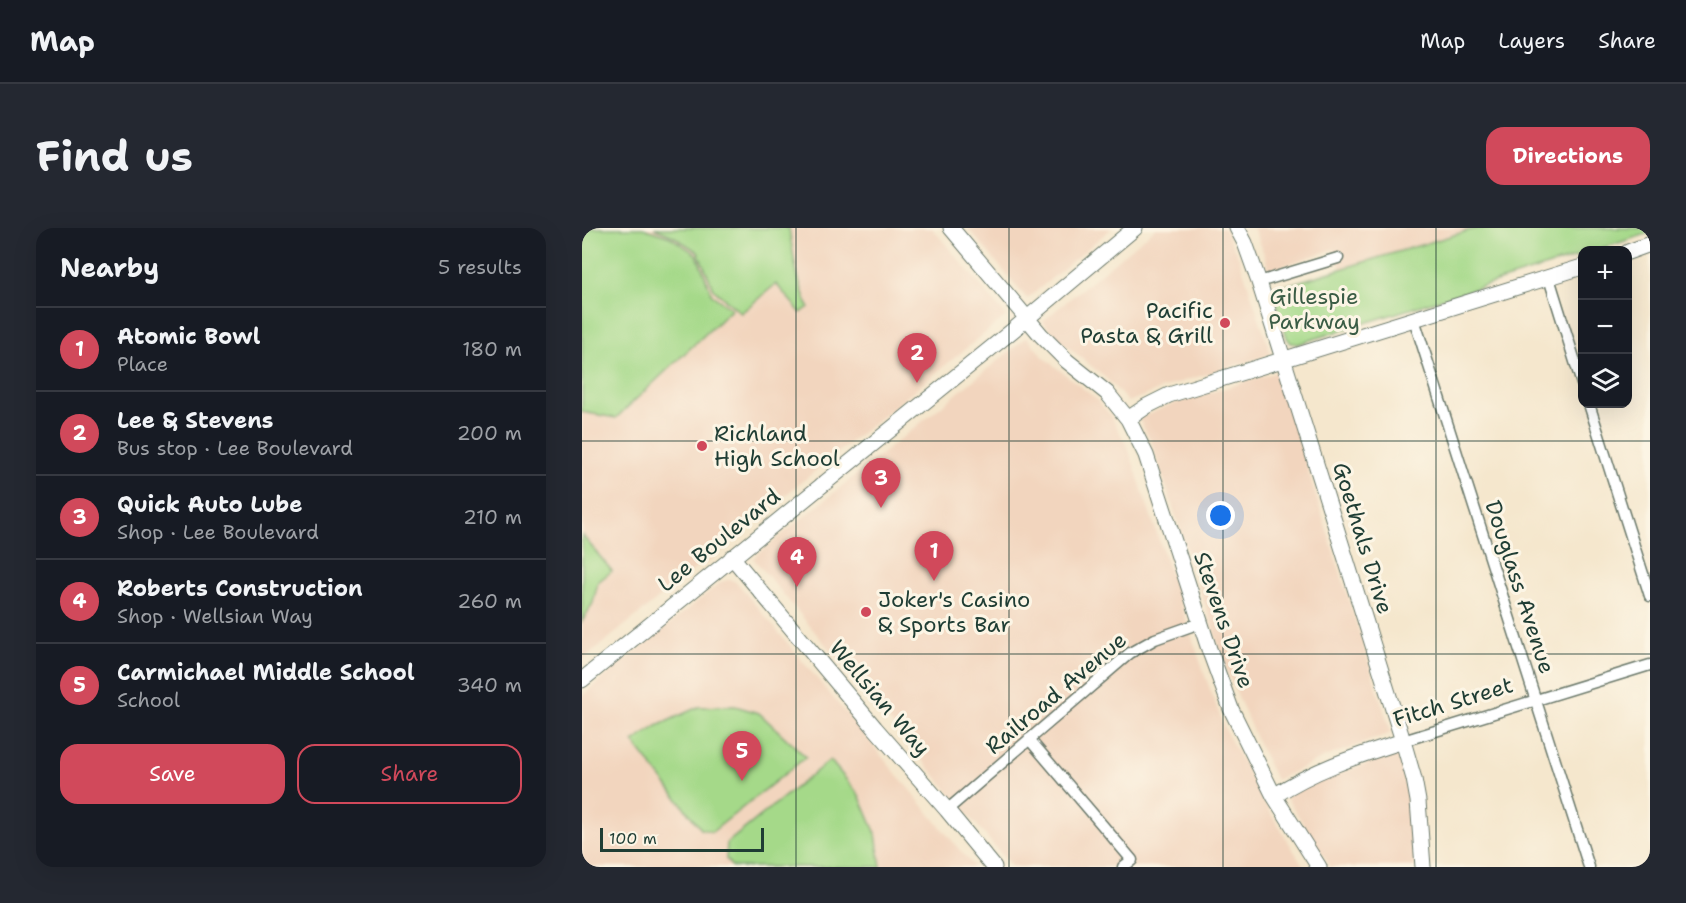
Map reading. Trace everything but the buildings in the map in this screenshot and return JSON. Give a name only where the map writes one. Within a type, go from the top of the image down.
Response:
[{"type":"street","name":"Stevens Drive","points":[[951,228],[1026,319],[1067,361],[1107,393],[1128,419],[1146,455],[1200,623],[1231,709],[1274,796],[1319,867]]},
{"type":"street","name":"Lee Boulevard","points":[[582,680],[1135,228]]},
{"type":"street","name":"Goethals Drive","points":[[1237,228],[1259,282],[1403,741],[1418,801],[1423,867]]},
{"type":"street","points":[[1632,251],[1650,244]]},
{"type":"street","points":[[1259,282],[1338,258]]},
{"type":"street","points":[[1128,419],[1169,395],[1578,268]]},
{"type":"street","points":[[1549,278],[1578,371]]},
{"type":"street","name":"Douglass Avenue","points":[[1414,319],[1589,867]]},
{"type":"street","points":[[1590,408],[1650,596]]},
{"type":"street","name":"Wellsian Way","points":[[732,557],[994,867]]},
{"type":"street","name":"Railroad Avenue","points":[[947,810],[1130,653],[1155,639],[1200,623]]},
{"type":"street","name":"Fitch Street","points":[[1274,796],[1295,782],[1324,768],[1403,741],[1650,665]]},
{"type":"street","points":[[1029,739],[1132,860],[1123,867]]},
{"type":"shaded area","name":"Richland High School","points":[[582,228],[658,229],[698,252],[714,290],[776,284],[801,313],[809,307],[805,299],[789,228],[932,228],[1006,316],[751,523],[751,527],[705,564],[701,564],[582,660]]},
{"type":"shaded area","points":[[968,228],[1112,228],[1027,299]]},
{"type":"shaded area","points":[[1156,228],[1224,228],[1239,258],[1271,354],[1174,384],[1128,402],[1107,379],[1058,339],[1043,321]]},
{"type":"shaded area","points":[[1253,228],[1477,228],[1341,269],[1334,249],[1269,270]]},
{"type":"shaded area","points":[[1027,337],[1042,356],[1095,398],[1110,415],[1127,445],[1226,732],[1265,804],[1304,867],[1012,867],[753,558]]},
{"type":"shaded area","points":[[1277,372],[1391,733],[1325,757],[1276,780],[1228,673],[1151,441],[1139,419],[1167,406]]},
{"type":"shaded area","points":[[728,580],[739,585],[974,867],[582,867],[582,696],[721,582]]},
{"type":"shaded area","points":[[1397,753],[1411,820],[1415,867],[1329,867],[1286,797],[1302,787]]},
{"type":"green space","points":[[582,228],[643,228],[670,237],[697,255],[712,295],[732,309],[616,418],[582,412]]},
{"type":"green space","points":[[654,228],[789,228],[798,278],[809,307],[801,313],[776,284],[741,313],[714,290],[698,252],[673,236]]},
{"type":"green space","name":"Gillespie Parkway","points":[[1477,228],[1650,228],[1650,233],[1609,246],[1578,246],[1578,256],[1298,344],[1291,343],[1287,338],[1275,299],[1275,293],[1281,287]]},
{"type":"green space","points":[[582,535],[612,571],[598,582],[593,603],[582,622]]},
{"type":"green space","points":[[735,706],[759,713],[806,757],[712,832],[701,829],[633,742],[657,726],[698,707]]},
{"type":"green space","points":[[830,760],[859,795],[876,834],[881,867],[732,867],[726,859],[727,843]]},
{"type":"place","name":"Pacific Pasta & Grill","points":[[1225,323]]},
{"type":"place","name":"Lee & Stevens","points":[[917,383]]},
{"type":"place","name":"Richland High School","points":[[702,446]]},
{"type":"place","name":"Quick Auto Lube","points":[[881,508]]},
{"type":"place","name":"Atomic Bowl","points":[[934,581]]},
{"type":"place","name":"Roberts Construction","points":[[797,587]]},
{"type":"place","name":"Joker's Casino & Sports Bar","points":[[866,612]]},
{"type":"place","name":"Carmichael Middle School","points":[[742,781]]}]
